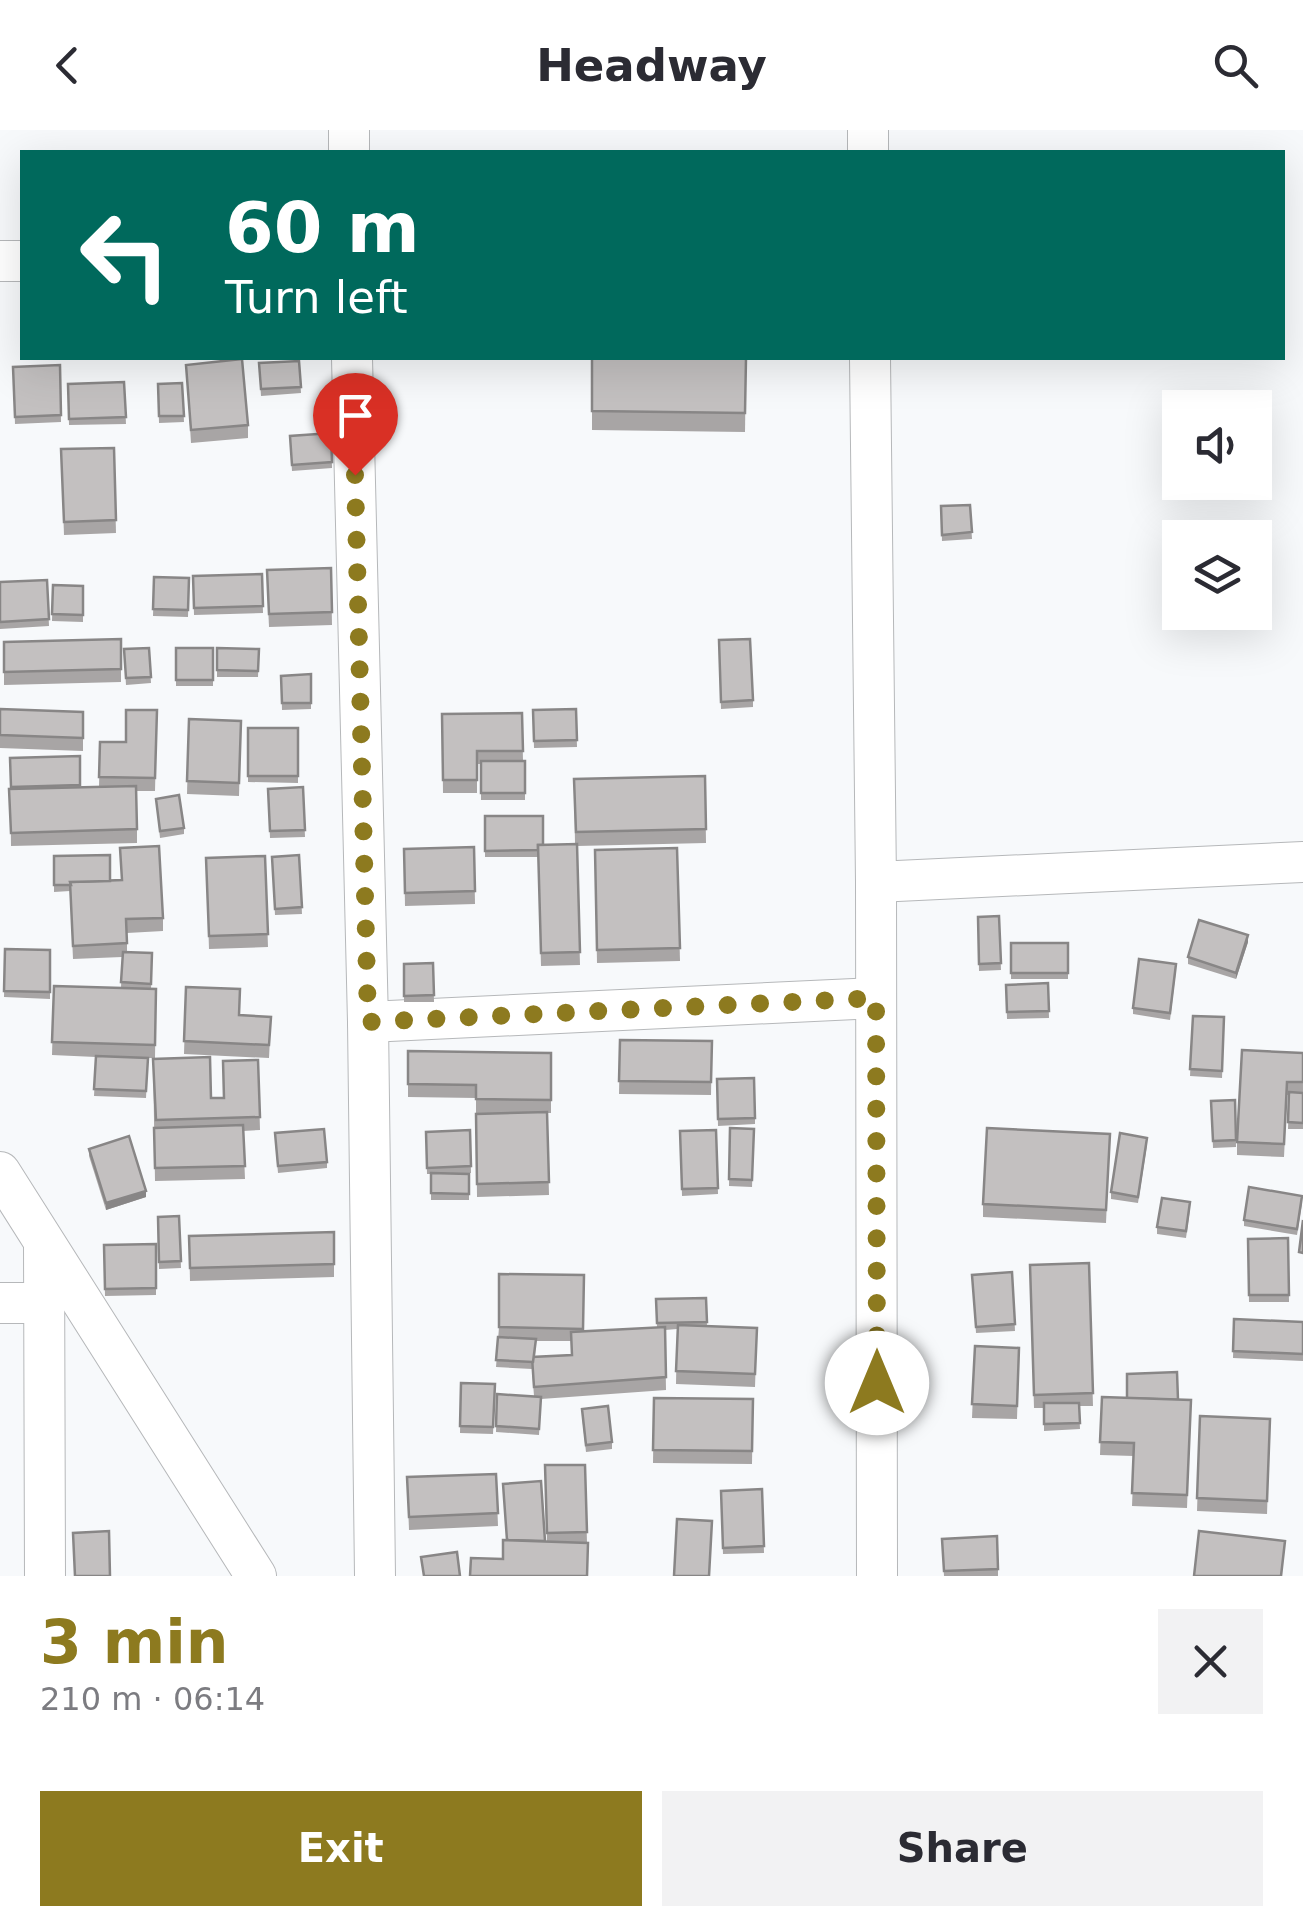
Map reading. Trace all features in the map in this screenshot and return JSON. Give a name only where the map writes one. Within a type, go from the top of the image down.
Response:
[{"type":"street","points":[[352,360],[368,1022],[375,1576]]},
{"type":"street","points":[[870,360],[877,1576]]},
{"type":"street","points":[[876,882],[1303,862]]},
{"type":"street","points":[[368,1022],[876,998]]},
{"type":"street","points":[[0,1172],[256,1576]]},
{"type":"street","points":[[44,1243],[45,1576]]},
{"type":"street","points":[[0,1303],[43,1303]]},
{"type":"building","points":[[242,360],[248,425],[191,430],[186,365]]},
{"type":"building","points":[[592,360],[746,360],[745,413],[592,411]]},
{"type":"building","points":[[299,361],[301,387],[261,389],[259,363]]},
{"type":"building","points":[[60,365],[61,415],[15,417],[13,367]]},
{"type":"building","points":[[124,382],[126,417],[69,419],[68,384]]},
{"type":"building","points":[[182,383],[184,416],[159,416],[158,384]]},
{"type":"building","points":[[331,433],[332,462],[292,465],[290,436]]},
{"type":"building","points":[[114,448],[116,520],[64,522],[61,449]]},
{"type":"building","points":[[970,505],[972,532],[942,535],[941,506]]},
{"type":"building","points":[[331,568],[332,612],[269,614],[267,570]]},
{"type":"building","points":[[262,574],[263,606],[194,608],[193,576]]},
{"type":"building","points":[[154,577],[189,578],[188,610],[153,609]]},
{"type":"building","points":[[47,580],[49,619],[0,622],[0,582]]},
{"type":"building","points":[[53,585],[83,586],[83,615],[52,614]]},
{"type":"building","points":[[121,639],[121,669],[4,672],[4,642]]},
{"type":"building","points":[[750,639],[753,700],[721,702],[719,640]]},
{"type":"building","points":[[149,648],[151,677],[126,678],[124,649]]},
{"type":"building","points":[[176,648],[213,648],[213,680],[176,680]]},
{"type":"building","points":[[217,648],[259,649],[258,671],[217,670]]},
{"type":"building","points":[[311,674],[311,703],[282,703],[281,676]]},
{"type":"building","points":[[0,709],[83,712],[83,738],[0,735]]},
{"type":"building","points":[[576,709],[577,740],[534,741],[533,710]]},
{"type":"building","points":[[126,710],[157,710],[155,778],[99,777],[100,742],[126,742]]},
{"type":"building","points":[[522,713],[523,751],[477,751],[477,780],[443,780],[442,714]]},
{"type":"building","points":[[189,719],[241,721],[239,783],[187,781]]},
{"type":"building","points":[[248,728],[298,728],[298,776],[248,776]]},
{"type":"building","points":[[80,756],[80,785],[11,787],[10,758]]},
{"type":"building","points":[[481,761],[525,761],[525,793],[481,793]]},
{"type":"building","points":[[705,776],[706,829],[576,832],[574,779]]},
{"type":"building","points":[[136,786],[137,829],[11,833],[9,789]]},
{"type":"building","points":[[303,787],[305,830],[270,831],[268,789]]},
{"type":"building","points":[[179,795],[184,828],[160,831],[156,799]]},
{"type":"building","points":[[485,816],[543,816],[543,845],[538,845],[538,850],[485,851]]},
{"type":"building","points":[[577,844],[580,952],[541,953],[538,845]]},
{"type":"building","points":[[159,846],[163,918],[126,919],[127,943],[73,946],[70,882],[122,880],[120,848]]},
{"type":"building","points":[[474,847],[475,891],[405,893],[404,849]]},
{"type":"building","points":[[677,848],[680,948],[597,950],[595,850]]},
{"type":"building","points":[[110,855],[110,881],[54,885],[54,856]]},
{"type":"building","points":[[299,855],[302,907],[275,909],[272,857]]},
{"type":"building","points":[[265,856],[268,934],[209,936],[206,858]]},
{"type":"building","points":[[999,916],[1001,963],[979,964],[978,917]]},
{"type":"building","points":[[1199,920],[1248,935],[1236,973],[1188,957]]},
{"type":"building","points":[[1011,943],[1068,943],[1068,973],[1011,973]]},
{"type":"building","points":[[5,949],[50,950],[50,992],[4,991]]},
{"type":"building","points":[[123,952],[152,953],[151,984],[121,982]]},
{"type":"building","points":[[1139,959],[1176,964],[1170,1013],[1133,1008]]},
{"type":"building","points":[[433,963],[434,995],[404,996],[404,964]]},
{"type":"building","points":[[1048,983],[1049,1011],[1007,1012],[1006,985]]},
{"type":"building","points":[[54,986],[156,989],[155,1045],[52,1042]]},
{"type":"building","points":[[186,987],[240,989],[239,1015],[271,1017],[269,1045],[184,1041]]},
{"type":"building","points":[[1193,1016],[1224,1017],[1222,1071],[1190,1069]]},
{"type":"building","points":[[620,1040],[712,1041],[711,1082],[619,1081]]},
{"type":"building","points":[[1242,1050],[1303,1053],[1303,1082],[1287,1082],[1284,1144],[1237,1142]]},
{"type":"building","points":[[408,1051],[551,1053],[551,1100],[476,1099],[476,1085],[408,1084]]},
{"type":"building","points":[[96,1056],[148,1058],[146,1091],[94,1089]]},
{"type":"building","points":[[210,1057],[211,1098],[224,1098],[223,1061],[258,1060],[260,1117],[156,1120],[153,1059]]},
{"type":"building","points":[[754,1078],[755,1118],[718,1119],[717,1079]]},
{"type":"building","points":[[1289,1092],[1303,1093],[1303,1123],[1288,1122]]},
{"type":"building","points":[[1235,1100],[1236,1140],[1213,1141],[1211,1101]]},
{"type":"building","points":[[547,1112],[549,1182],[477,1184],[476,1114]]},
{"type":"building","points":[[243,1125],[245,1166],[155,1168],[154,1128]]},
{"type":"building","points":[[730,1128],[754,1129],[752,1180],[729,1179]]},
{"type":"building","points":[[987,1128],[1110,1134],[1106,1210],[983,1204]]},
{"type":"building","points":[[324,1129],[327,1162],[278,1166],[275,1133]]},
{"type":"building","points":[[470,1130],[471,1166],[427,1168],[426,1132]]},
{"type":"building","points":[[716,1130],[718,1188],[682,1189],[680,1131]]},
{"type":"building","points":[[1120,1133],[1147,1138],[1138,1197],[1111,1192]]},
{"type":"building","points":[[129,1136],[146,1191],[106,1203],[89,1149]]},
{"type":"building","points":[[431,1173],[469,1174],[469,1194],[431,1193]]},
{"type":"building","points":[[1249,1187],[1302,1196],[1297,1229],[1244,1220]]},
{"type":"building","points":[[1162,1198],[1190,1202],[1186,1231],[1157,1227]]},
{"type":"building","points":[[179,1216],[181,1261],[159,1262],[158,1217]]},
{"type":"building","points":[[1303,1220],[1303,1253],[1299,1252]]},
{"type":"building","points":[[334,1232],[334,1264],[190,1268],[189,1236]]},
{"type":"building","points":[[1288,1238],[1289,1295],[1249,1295],[1248,1239]]},
{"type":"building","points":[[156,1244],[156,1288],[105,1289],[104,1245]]},
{"type":"building","points":[[1089,1263],[1093,1393],[1034,1395],[1030,1265]]},
{"type":"building","points":[[1012,1272],[1015,1324],[976,1327],[972,1275]]},
{"type":"building","points":[[499,1274],[584,1275],[583,1329],[499,1327]]},
{"type":"building","points":[[706,1298],[707,1322],[657,1323],[656,1299]]},
{"type":"building","points":[[1234,1319],[1303,1322],[1303,1354],[1233,1351]]},
{"type":"building","points":[[678,1325],[757,1328],[755,1374],[676,1371]]},
{"type":"building","points":[[665,1327],[666,1377],[534,1387],[532,1357],[572,1355],[571,1332]]},
{"type":"building","points":[[498,1337],[536,1339],[533,1362],[496,1360]]},
{"type":"building","points":[[975,1346],[1019,1348],[1017,1406],[972,1404]]},
{"type":"building","points":[[1177,1372],[1178,1400],[1127,1398],[1127,1374]]},
{"type":"building","points":[[461,1383],[495,1384],[493,1427],[460,1426]]},
{"type":"building","points":[[497,1394],[541,1397],[539,1429],[496,1426]]},
{"type":"building","points":[[1102,1397],[1191,1400],[1187,1495],[1132,1493],[1134,1443],[1100,1442]]},
{"type":"building","points":[[654,1398],[753,1399],[752,1451],[653,1450]]},
{"type":"building","points":[[1044,1403],[1079,1403],[1080,1423],[1044,1424]]},
{"type":"building","points":[[608,1406],[612,1442],[586,1445],[582,1409]]},
{"type":"building","points":[[1200,1416],[1270,1419],[1267,1501],[1197,1498]]},
{"type":"building","points":[[545,1465],[585,1465],[587,1532],[547,1533]]},
{"type":"building","points":[[496,1474],[498,1513],[409,1517],[407,1477]]},
{"type":"building","points":[[541,1481],[545,1541],[507,1540],[503,1484]]},
{"type":"building","points":[[762,1489],[764,1546],[723,1548],[721,1491]]},
{"type":"building","points":[[677,1519],[712,1521],[709,1576],[674,1576]]},
{"type":"building","points":[[109,1531],[110,1576],[75,1576],[73,1533]]},
{"type":"building","points":[[1199,1531],[1285,1541],[1281,1576],[1194,1576]]},
{"type":"building","points":[[997,1536],[998,1569],[944,1571],[942,1539]]},
{"type":"building","points":[[503,1540],[588,1543],[587,1576],[470,1576],[471,1558],[503,1559]]},
{"type":"building","points":[[457,1552],[460,1576],[424,1576],[421,1557]]},
{"type":"route","points":[[355,475],[368,1022],[876,998],[877,1383]]}]
